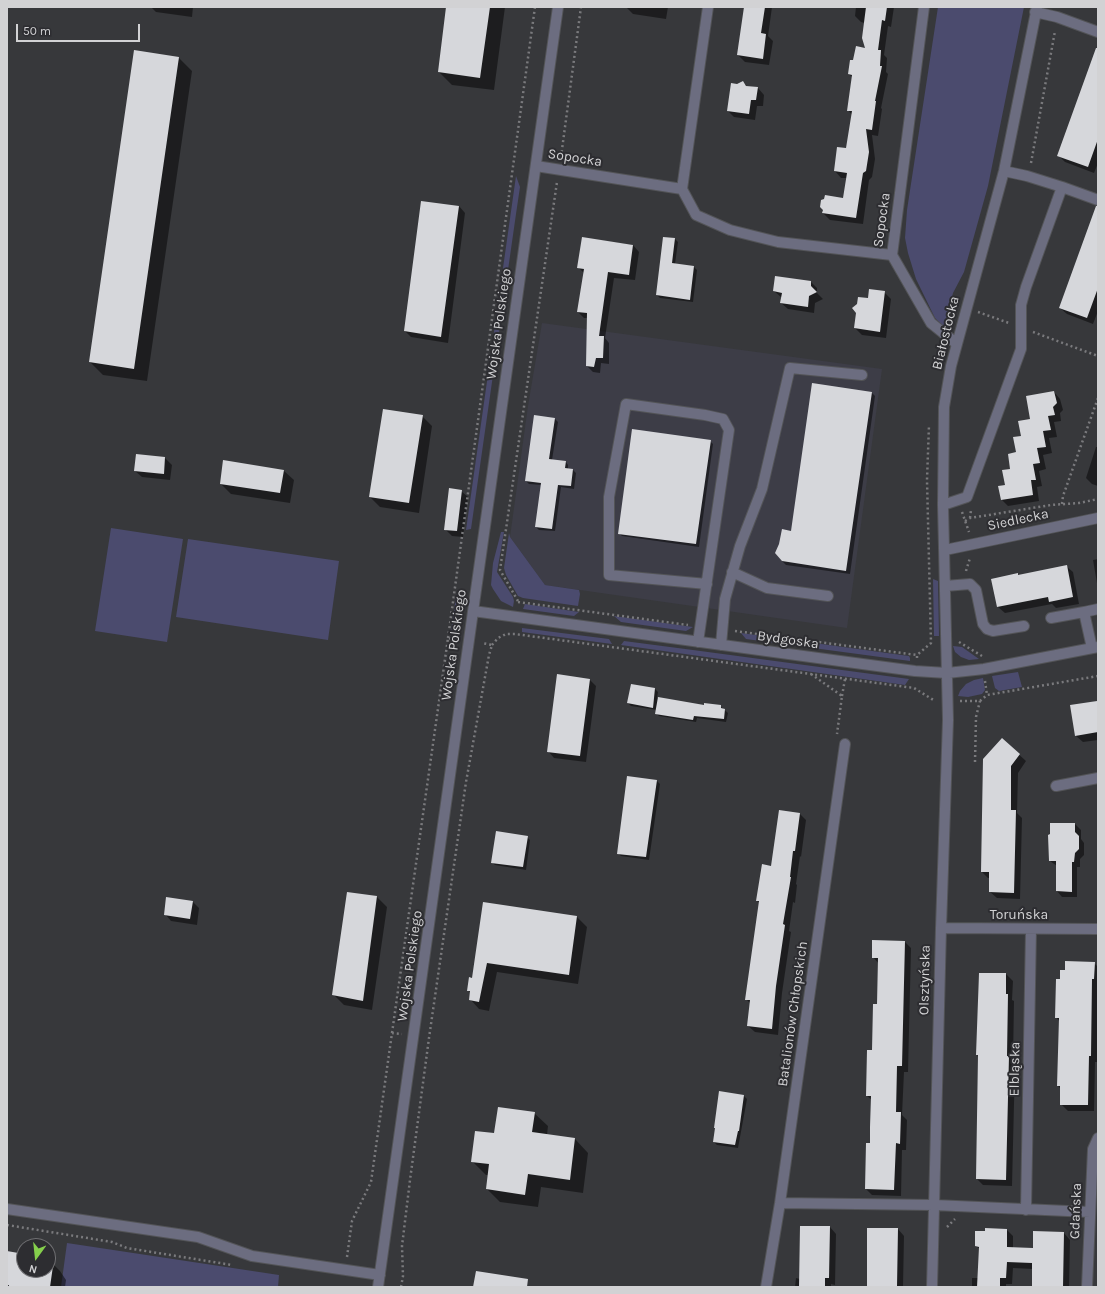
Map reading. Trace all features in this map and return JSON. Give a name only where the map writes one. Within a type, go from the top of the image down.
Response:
[{"type":"street","name":"Wojska Polskiego","points":[[378,1287],[558,7]]},
{"type":"street","points":[[682,189],[708,7]]},
{"type":"street","name":"Sopocka","points":[[536,166],[682,189],[696,214],[730,230],[778,242],[892,255],[924,7]]},
{"type":"street","points":[[1036,10],[1098,32]]},
{"type":"street","name":"Białostocka","points":[[947,673],[943,506],[944,407],[951,366],[1004,171],[1036,10]]},
{"type":"street","points":[[1004,171],[1027,176],[1098,200]]},
{"type":"street","points":[[943,506],[967,497],[1021,349],[1021,305],[1062,187]]},
{"type":"street","points":[[892,255],[931,323],[957,344]]},
{"type":"street","points":[[720,645],[725,599],[740,546],[762,489],[790,368],[862,375]]},
{"type":"street","points":[[698,642],[729,430],[723,419],[626,404],[609,497],[609,575],[706,584]]},
{"type":"street","name":"Siedlecka","points":[[945,550],[1098,518]]},
{"type":"street","points":[[732,572],[767,588],[828,596]]},
{"type":"street","points":[[945,586],[970,584],[976,590],[983,624],[987,629],[993,631],[1024,626]]},
{"type":"street","points":[[1050,618],[1098,609]]},
{"type":"street","name":"Bydgoska","points":[[473,611],[915,671],[947,673],[984,669],[1095,648]]},
{"type":"street","points":[[1084,612],[1095,648]]},
{"type":"street","name":"Olsztyńska","points":[[932,1287],[948,702],[947,673]]},
{"type":"street","name":"Batalionów Chłopskich","points":[[766,1287],[780,1203],[845,744]]},
{"type":"street","points":[[1056,786],[1098,778]]},
{"type":"street","name":"Toruńska","points":[[941,928],[1098,930]]},
{"type":"street","name":"Elbląska","points":[[1026,1210],[1031,929]]},
{"type":"street","name":"Gdańska","points":[[1087,1287],[1093,1149],[1098,1138]]},
{"type":"street","points":[[780,1203],[934,1205],[1090,1212]]},
{"type":"street","points":[[7,1210],[198,1237],[252,1256],[380,1276]]},
{"type":"path","points":[[448,638],[535,7]]},
{"type":"path","points":[[518,601],[500,570],[559,170],[581,7]]},
{"type":"path","points":[[1030,166],[1056,30],[1058,28]]},
{"type":"path","points":[[977,312],[1022,327],[1098,356]]},
{"type":"path","points":[[1062,504],[1063,496],[1098,398]]},
{"type":"path","points":[[965,521],[970,518],[1098,499]]},
{"type":"path","points":[[492,645],[498,638],[506,634],[515,634],[914,688],[935,701],[948,702],[980,700],[987,695],[1098,676]]},
{"type":"path","points":[[931,643],[960,642],[982,656],[989,655]]},
{"type":"path","points":[[811,674],[842,696]]},
{"type":"path","points":[[845,679],[837,734],[845,744]]},
{"type":"path","points":[[975,762],[976,717],[980,700]]},
{"type":"path","points":[[345,1270],[352,1221],[371,1182],[392,1033],[429,1038]]},
{"type":"path","points":[[947,1233],[947,1226],[954,1220],[956,1206]]},
{"type":"path","points":[[7,1224],[112,1242],[127,1248],[235,1265]]},
{"type":"shaded area","points":[[938,7],[1024,7],[988,186],[964,272],[953,293],[944,327],[935,318],[916,279],[905,238],[907,210]]},
{"type":"shaded area","points":[[516,176],[520,187],[471,529],[466,530]]},
{"type":"shaded area","points":[[542,323],[882,369],[847,628],[545,585],[510,537],[528,406]]},
{"type":"shaded area","points":[[111,528],[183,539],[167,642],[95,631]]},
{"type":"shaded area","points":[[501,532],[504,532],[497,572],[513,597],[513,607],[501,601],[491,585],[493,563]]},
{"type":"shaded area","points":[[509,533],[510,537],[545,585],[579,590],[580,594],[578,606],[518,596],[506,575],[504,568]]},
{"type":"shaded area","points":[[188,539],[339,561],[328,640],[176,617]]},
{"type":"shaded area","points":[[933,579],[938,581],[939,636],[934,636]]},
{"type":"shaded area","points":[[459,590],[460,597],[455,634],[451,632],[456,596]]},
{"type":"shaded area","points":[[525,604],[579,612],[574,616],[523,609]]},
{"type":"shaded area","points":[[614,616],[693,627],[686,631],[621,622]]},
{"type":"shaded area","points":[[522,628],[609,639],[612,644],[522,632]]},
{"type":"shaded area","points":[[741,633],[909,656],[910,661],[746,639]]},
{"type":"shaded area","points":[[624,641],[909,679],[905,685],[621,645]]},
{"type":"shaded area","points":[[953,646],[962,647],[979,659],[969,660],[961,657],[955,652]]},
{"type":"shaded area","points":[[1018,672],[1022,687],[999,691],[995,688],[992,676]]},
{"type":"shaded area","points":[[983,678],[985,690],[982,694],[968,697],[958,696],[966,684]]},
{"type":"shaded area","points":[[67,1243],[279,1275],[278,1287],[61,1287]]},
{"type":"building","points":[[446,7],[490,7],[480,78],[438,72]]},
{"type":"building","points":[[744,7],[765,7],[761,33],[766,34],[763,59],[737,55]]},
{"type":"building","points":[[866,7],[887,7],[885,21],[882,20],[878,50],[881,50],[880,66],[882,66],[875,101],[872,130],[866,129],[869,152],[866,171],[863,173],[856,218],[822,213],[823,210],[820,207],[821,200],[824,199],[825,195],[843,198],[847,173],[834,171],[837,147],[846,148],[852,111],[847,111],[852,75],[848,74],[850,60],[853,60],[856,46],[865,48],[862,38]]},
{"type":"building","points":[[1096,48],[1098,48],[1098,139],[1088,167],[1057,156]]},
{"type":"building","points":[[134,50],[179,57],[134,369],[89,362]]},
{"type":"building","points":[[743,81],[746,86],[758,87],[756,100],[751,100],[749,114],[727,111],[731,83],[737,84]]},
{"type":"building","points":[[421,201],[459,206],[441,337],[404,331]]},
{"type":"building","points":[[1096,206],[1098,206],[1098,288],[1087,318],[1059,308]]},
{"type":"building","points":[[582,237],[633,245],[629,275],[608,272],[599,336],[604,336],[603,358],[596,358],[594,367],[586,366],[587,313],[577,312],[584,269],[577,268]]},
{"type":"building","points":[[663,237],[675,238],[672,263],[694,266],[690,300],[656,295]]},
{"type":"building","points":[[775,276],[811,281],[811,286],[817,292],[809,296],[808,307],[780,303],[782,293],[773,291]]},
{"type":"building","points":[[869,289],[885,291],[880,332],[854,328],[856,313],[852,308],[857,304],[858,297],[868,298]]},
{"type":"building","points":[[812,383],[872,392],[846,571],[782,561],[775,553],[779,544],[782,529],[791,531]]},
{"type":"building","points":[[1054,391],[1057,403],[1053,407],[1055,415],[1048,416],[1051,430],[1043,431],[1046,447],[1037,448],[1040,463],[1033,464],[1036,480],[1031,480],[1033,495],[1001,500],[998,486],[1005,485],[1002,470],[1010,469],[1008,454],[1016,452],[1013,437],[1021,436],[1018,421],[1030,419],[1026,396]]},
{"type":"building","points":[[383,409],[423,415],[409,503],[369,497]]},
{"type":"building","points":[[534,415],[555,418],[549,459],[566,461],[565,468],[573,469],[571,486],[558,485],[552,529],[535,527],[541,483],[525,481]]},
{"type":"building","points":[[632,429],[711,440],[696,544],[618,534]]},
{"type":"building","points":[[136,454],[165,457],[164,474],[134,471]]},
{"type":"building","points":[[223,460],[284,470],[280,493],[220,484]]},
{"type":"building","points":[[449,488],[462,490],[457,531],[444,530]]},
{"type":"building","points":[[1067,565],[1073,597],[1049,602],[1048,597],[997,607],[991,579]]},
{"type":"building","points":[[557,674],[590,679],[580,756],[547,752]]},
{"type":"building","points":[[631,684],[655,688],[653,708],[627,703]]},
{"type":"building","points":[[658,697],[704,705],[704,703],[721,705],[721,708],[725,709],[724,719],[694,716],[693,720],[655,714]]},
{"type":"building","points":[[1097,701],[1098,732],[1075,736],[1070,705]]},
{"type":"building","points":[[1002,738],[1020,754],[1011,766],[1011,810],[1016,810],[1014,893],[989,892],[989,872],[981,872],[983,759]]},
{"type":"building","points":[[627,776],[657,780],[646,857],[617,854]]},
{"type":"building","points":[[779,810],[800,813],[783,924],[785,925],[776,986],[772,1029],[747,1026],[750,1000],[745,1000],[759,901],[756,901],[762,864],[771,866]]},
{"type":"building","points":[[1050,823],[1075,823],[1075,832],[1079,836],[1079,849],[1075,853],[1074,862],[1072,862],[1072,892],[1056,891],[1056,861],[1049,861],[1048,835],[1050,834]]},
{"type":"building","points":[[496,831],[528,836],[523,867],[491,863]]},
{"type":"building","points":[[347,892],[377,896],[363,1001],[332,995]]},
{"type":"building","points":[[166,897],[193,901],[190,919],[164,915]]},
{"type":"building","points":[[483,902],[577,916],[569,975],[487,963],[479,1002],[469,1000],[470,991],[467,991],[469,977],[472,978]]},
{"type":"building","points":[[872,940],[905,941],[902,1066],[897,1066],[896,1112],[901,1112],[900,1144],[896,1143],[894,1190],[865,1189],[866,1143],[870,1143],[871,1096],[866,1096],[867,1050],[872,1050],[873,1004],[877,1004],[878,958],[872,958]]},
{"type":"building","points":[[1065,961],[1095,962],[1094,979],[1092,979],[1091,1056],[1089,1056],[1088,1105],[1060,1105],[1060,1086],[1057,1086],[1059,1018],[1055,1018],[1056,979],[1060,979],[1060,970],[1065,970]]},
{"type":"building","points":[[979,973],[1006,973],[1006,994],[1008,994],[1007,1056],[1009,1056],[1006,1180],[976,1179],[978,1055],[976,1055]]},
{"type":"building","points":[[719,1091],[744,1095],[739,1131],[735,1145],[713,1142]]},
{"type":"building","points":[[498,1107],[535,1112],[532,1132],[575,1138],[570,1180],[528,1174],[525,1195],[486,1189],[489,1164],[471,1162],[475,1131],[494,1133]]},
{"type":"building","points":[[800,1226],[830,1226],[829,1278],[825,1278],[825,1287],[799,1287]]},
{"type":"building","points":[[867,1228],[898,1228],[897,1287],[867,1287]]},
{"type":"building","points":[[985,1228],[1007,1229],[1007,1247],[1033,1248],[1033,1231],[1064,1232],[1063,1287],[1032,1287],[1032,1263],[1007,1262],[1006,1278],[1000,1278],[1000,1287],[977,1287],[979,1247],[975,1246],[975,1231],[985,1231]]},
{"type":"building","points":[[7,1251],[16,1253],[16,1278],[51,1278],[50,1287],[9,1287],[9,1285],[7,1285]]},
{"type":"building","points":[[476,1271],[528,1279],[527,1287],[473,1287]]}]
